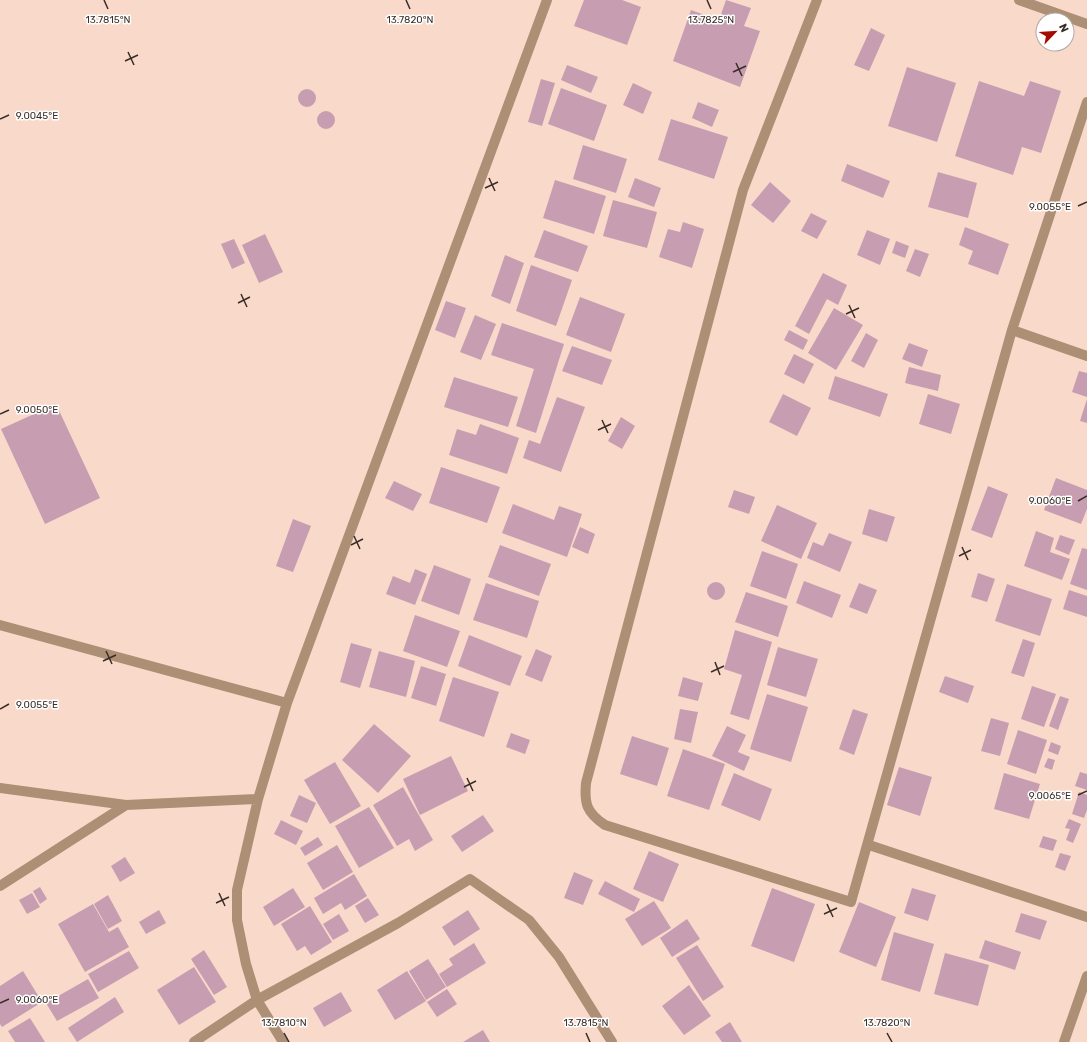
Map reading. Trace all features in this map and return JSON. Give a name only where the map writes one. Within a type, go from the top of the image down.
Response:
[{"type":"street","points":[[283,1042],[257,1000],[246,964],[237,920],[237,890],[258,799],[287,703],[547,0]]},
{"type":"street","points":[[817,0],[743,190],[586,783],[586,806],[594,818],[605,825],[851,902],[869,844],[1012,330],[1087,102]]},
{"type":"street","points":[[1019,0],[1087,24]]},
{"type":"street","points":[[1012,330],[1087,356]]},
{"type":"street","points":[[0,626],[287,703]]},
{"type":"street","points":[[0,788],[126,805],[258,799]]},
{"type":"street","points":[[0,886],[126,805]]},
{"type":"street","points":[[869,844],[1087,917]]},
{"type":"street","points":[[194,1042],[257,1000],[398,923],[470,879],[529,920],[559,957],[612,1042]]},
{"type":"street","points":[[1064,1042],[1087,976]]},
{"type":"building","points":[[584,0],[622,0],[641,7],[627,45],[574,26]]},
{"type":"building","points":[[726,0],[751,8],[744,26],[760,31],[740,87],[673,61],[691,10],[719,20]]},
{"type":"building","points":[[871,28],[885,35],[869,71],[854,65]]},
{"type":"building","points":[[567,65],[598,77],[591,93],[561,80]]},
{"type":"building","points":[[907,67],[956,83],[937,142],[888,126]]},
{"type":"building","points":[[541,79],[555,83],[542,126],[528,122]]},
{"type":"building","points":[[979,81],[1024,96],[1030,81],[1061,91],[1041,153],[1022,147],[1013,175],[955,156]]},
{"type":"building","points":[[633,83],[652,92],[643,114],[623,105]]},
{"type":"building","points":[[561,88],[607,105],[594,141],[548,124]]},
{"type":"building","points":[[307,89],[313,92],[316,98],[313,104],[307,107],[301,104],[298,98],[301,92]]},
{"type":"building","points":[[698,102],[719,110],[712,127],[692,118]]},
{"type":"building","points":[[322,111],[330,111],[335,116],[333,127],[330,129],[322,129],[317,124],[317,116]]},
{"type":"building","points":[[671,119],[728,137],[714,179],[658,160]]},
{"type":"building","points":[[583,145],[627,159],[616,193],[573,179]]},
{"type":"building","points":[[847,164],[890,181],[883,198],[841,181]]},
{"type":"building","points":[[938,172],[977,183],[968,218],[928,207]]},
{"type":"building","points":[[635,178],[661,188],[654,207],[628,197]]},
{"type":"building","points":[[555,180],[606,196],[594,234],[543,218]]},
{"type":"building","points":[[770,182],[791,201],[773,223],[751,205]]},
{"type":"building","points":[[613,200],[657,212],[647,248],[603,236]]},
{"type":"building","points":[[811,213],[827,221],[817,239],[801,231]]},
{"type":"building","points":[[683,222],[704,229],[692,268],[659,257],[668,229],[680,232]]},
{"type":"building","points":[[965,227],[1009,244],[998,275],[968,264],[973,251],[959,245]]},
{"type":"building","points":[[544,230],[588,246],[578,272],[534,257]]},
{"type":"building","points":[[867,230],[890,239],[880,265],[857,255]]},
{"type":"building","points":[[265,234],[283,272],[259,283],[242,245]]},
{"type":"building","points":[[234,239],[245,263],[232,269],[221,244]]},
{"type":"building","points":[[896,241],[909,246],[905,258],[892,253]]},
{"type":"building","points":[[915,249],[929,254],[920,277],[906,271]]},
{"type":"building","points":[[505,255],[524,263],[510,304],[491,296]]},
{"type":"building","points":[[531,265],[572,280],[556,326],[516,311]]},
{"type":"building","points":[[823,273],[847,285],[838,305],[827,299],[809,334],[795,326]]},
{"type":"building","points":[[580,297],[625,314],[611,352],[566,335]]},
{"type":"building","points":[[446,301],[466,308],[455,338],[435,330]]},
{"type":"building","points":[[834,308],[863,325],[836,370],[808,353]]},
{"type":"building","points":[[475,315],[496,324],[481,360],[460,352]]},
{"type":"building","points":[[502,323],[564,344],[536,433],[516,426],[534,369],[491,355]]},
{"type":"building","points":[[789,330],[808,340],[803,350],[784,340]]},
{"type":"building","points":[[866,333],[878,340],[864,368],[851,361]]},
{"type":"building","points":[[909,343],[928,350],[922,367],[902,359]]},
{"type":"building","points":[[572,346],[612,360],[602,385],[562,371]]},
{"type":"building","points":[[794,354],[814,364],[804,384],[784,374]]},
{"type":"building","points":[[909,367],[941,375],[938,391],[905,383]]},
{"type":"building","points":[[1079,371],[1087,373],[1087,397],[1072,392]]},
{"type":"building","points":[[835,376],[888,394],[880,417],[828,399]]},
{"type":"building","points":[[454,377],[518,397],[508,427],[444,407]]},
{"type":"building","points":[[783,394],[811,408],[797,436],[769,422]]},
{"type":"building","points":[[928,394],[960,404],[951,434],[919,424]]},
{"type":"building","points":[[557,397],[585,407],[561,472],[523,458],[529,440],[540,444]]},
{"type":"building","points":[[1087,399],[1087,423],[1080,421]]},
{"type":"building","points":[[56,404],[100,498],[45,524],[1,429]]},
{"type":"building","points":[[621,417],[635,426],[622,449],[608,441]]},
{"type":"building","points":[[480,424],[519,438],[507,474],[449,455],[457,429],[476,435]]},
{"type":"building","points":[[441,467],[500,487],[487,523],[429,503]]},
{"type":"building","points":[[1056,478],[1087,490],[1087,509],[1081,524],[1044,510]]},
{"type":"building","points":[[394,481],[422,494],[413,511],[385,498]]},
{"type":"building","points":[[988,486],[1008,494],[992,538],[971,530]]},
{"type":"building","points":[[734,490],[755,497],[749,514],[728,507]]},
{"type":"building","points":[[513,504],[554,520],[559,506],[582,514],[567,557],[502,533]]},
{"type":"building","points":[[777,505],[817,523],[801,559],[761,541]]},
{"type":"building","points":[[869,509],[895,517],[887,542],[862,534]]},
{"type":"building","points":[[293,519],[311,526],[293,572],[276,566]]},
{"type":"building","points":[[580,527],[595,534],[588,554],[572,547]]},
{"type":"building","points":[[1036,531],[1054,538],[1050,552],[1070,559],[1062,580],[1024,566]]},
{"type":"building","points":[[829,533],[852,542],[840,572],[807,558],[813,542],[823,546]]},
{"type":"building","points":[[1060,535],[1075,540],[1069,555],[1055,549]]},
{"type":"building","points":[[500,545],[551,564],[539,596],[488,577]]},
{"type":"building","points":[[1082,548],[1087,549],[1087,590],[1070,584]]},
{"type":"building","points":[[762,551],[798,564],[786,599],[750,586]]},
{"type":"building","points":[[434,565],[471,579],[459,615],[421,601]]},
{"type":"building","points":[[415,569],[427,574],[415,605],[386,594],[393,576],[410,583]]},
{"type":"building","points":[[978,573],[995,579],[987,602],[971,597]]},
{"type":"building","points":[[804,581],[841,595],[832,618],[796,603]]},
{"type":"building","points":[[716,582],[722,585],[725,591],[722,597],[716,600],[710,597],[707,591],[710,585]]},
{"type":"building","points":[[486,583],[539,601],[527,638],[473,620]]},
{"type":"building","points":[[859,583],[877,590],[867,614],[849,607]]},
{"type":"building","points":[[1007,584],[1052,599],[1040,636],[995,621]]},
{"type":"building","points":[[1069,590],[1087,596],[1087,617],[1063,609]]},
{"type":"building","points":[[746,592],[788,606],[778,637],[735,622]]},
{"type":"building","points":[[415,615],[460,631],[447,667],[403,651]]},
{"type":"building","points":[[735,630],[772,642],[749,720],[730,714],[742,675],[724,669]]},
{"type":"building","points":[[469,635],[522,656],[510,686],[458,666]]},
{"type":"building","points":[[1023,639],[1035,643],[1024,677],[1011,673]]},
{"type":"building","points":[[351,643],[372,649],[360,688],[340,682]]},
{"type":"building","points":[[778,647],[818,659],[806,697],[767,685]]},
{"type":"building","points":[[536,649],[552,656],[542,682],[525,675]]},
{"type":"building","points":[[379,651],[415,661],[406,697],[369,687]]},
{"type":"building","points":[[421,666],[446,674],[436,706],[411,698]]},
{"type":"building","points":[[945,676],[974,686],[968,703],[939,692]]},
{"type":"building","points":[[453,677],[499,692],[484,737],[439,721]]},
{"type":"building","points":[[683,677],[703,683],[698,701],[678,696]]},
{"type":"building","points":[[1032,686],[1056,694],[1044,727],[1021,719]]},
{"type":"building","points":[[767,694],[808,707],[791,762],[750,749]]},
{"type":"building","points":[[1060,696],[1069,699],[1058,730],[1049,726]]},
{"type":"building","points":[[680,709],[698,712],[691,743],[674,739]]},
{"type":"building","points":[[853,709],[868,714],[854,755],[839,749]]},
{"type":"building","points":[[991,718],[1009,723],[1000,756],[981,751]]},
{"type":"building","points":[[374,724],[411,756],[378,793],[342,760]]},
{"type":"building","points":[[727,726],[746,735],[738,752],[750,757],[744,771],[712,756]]},
{"type":"building","points":[[1018,730],[1047,740],[1036,774],[1007,764]]},
{"type":"building","points":[[511,733],[530,740],[525,754],[506,747]]},
{"type":"building","points":[[632,736],[669,748],[657,786],[620,774]]},
{"type":"building","points":[[1051,742],[1061,746],[1058,755],[1048,751]]},
{"type":"building","points":[[683,749],[725,764],[709,810],[667,796]]},
{"type":"building","points":[[451,756],[468,791],[420,815],[403,779]]},
{"type":"building","points":[[1048,758],[1055,760],[1052,770],[1044,767]]},
{"type":"building","points":[[335,762],[361,806],[330,824],[304,780]]},
{"type":"building","points":[[899,767],[932,777],[920,816],[887,805]]},
{"type":"building","points":[[1080,772],[1087,774],[1087,790],[1075,786]]},
{"type":"building","points":[[734,773],[772,789],[760,821],[721,805]]},
{"type":"building","points":[[1004,773],[1040,784],[1029,819],[994,809]]},
{"type":"building","points":[[403,787],[433,840],[415,851],[409,839],[397,846],[373,805]]},
{"type":"building","points":[[1079,792],[1087,795],[1087,810],[1084,818],[1072,814]]},
{"type":"building","points":[[299,795],[316,803],[307,823],[290,816]]},
{"type":"building","points":[[369,807],[394,848],[359,868],[335,826]]},
{"type":"building","points":[[483,815],[494,831],[462,852],[451,836]]},
{"type":"building","points":[[1069,819],[1081,824],[1073,843],[1066,840],[1070,829],[1065,828]]},
{"type":"building","points":[[281,820],[303,831],[296,845],[274,834]]},
{"type":"building","points":[[1043,836],[1057,840],[1053,851],[1039,847]]},
{"type":"building","points":[[318,837],[323,845],[305,856],[300,848]]},
{"type":"building","points":[[337,845],[353,872],[323,890],[307,863]]},
{"type":"building","points":[[649,851],[679,864],[663,902],[633,889]]},
{"type":"building","points":[[1060,853],[1071,856],[1065,871],[1055,867]]},
{"type":"building","points":[[125,857],[135,873],[120,882],[111,866]]},
{"type":"building","points":[[574,872],[593,880],[583,905],[564,898]]},
{"type":"building","points":[[354,874],[367,896],[345,910],[341,903],[323,914],[314,898]]},
{"type":"building","points":[[605,881],[640,899],[634,912],[598,894]]},
{"type":"building","points":[[40,887],[47,899],[40,904],[33,891]]},
{"type":"building","points":[[293,888],[305,907],[274,926],[263,907]]},
{"type":"building","points":[[772,888],[815,904],[794,962],[751,946]]},
{"type":"building","points":[[912,888],[936,895],[928,921],[904,913]]},
{"type":"building","points":[[32,893],[40,907],[27,914],[19,900]]},
{"type":"building","points":[[108,895],[122,921],[108,929],[94,904]]},
{"type":"building","points":[[368,898],[379,915],[365,923],[355,906]]},
{"type":"building","points":[[654,901],[671,928],[642,946],[625,919]]},
{"type":"building","points":[[859,902],[896,917],[876,967],[839,952]]},
{"type":"building","points":[[93,904],[109,932],[118,927],[129,947],[85,972],[58,924]]},
{"type":"building","points":[[310,906],[332,942],[311,955],[305,946],[297,951],[281,924]]},
{"type":"building","points":[[159,910],[166,923],[146,934],[139,922]]},
{"type":"building","points":[[468,910],[480,929],[454,946],[442,927]]},
{"type":"building","points":[[1021,913],[1047,921],[1040,940],[1015,932]]},
{"type":"building","points":[[339,914],[349,931],[333,940],[323,924]]},
{"type":"building","points":[[687,919],[700,939],[672,957],[660,938]]},
{"type":"building","points":[[894,932],[934,944],[920,992],[881,980]]},
{"type":"building","points":[[985,940],[1021,952],[1015,970],[979,958]]},
{"type":"building","points":[[474,943],[486,963],[447,987],[439,974],[453,965],[449,959]]},
{"type":"building","points":[[697,945],[724,987],[703,1001],[676,958]]},
{"type":"building","points":[[204,950],[227,987],[214,995],[191,959]]},
{"type":"building","points":[[129,951],[139,968],[98,992],[88,974]]},
{"type":"building","points":[[945,953],[989,965],[978,1006],[934,994]]},
{"type":"building","points":[[428,959],[446,987],[426,1000],[409,971]]},
{"type":"building","points":[[194,967],[216,1002],[179,1025],[157,990]]},
{"type":"building","points":[[23,971],[42,1002],[2,1027],[0,1024],[0,986]]},
{"type":"building","points":[[407,971],[426,1001],[395,1020],[377,990]]},
{"type":"building","points":[[88,979],[99,998],[57,1021],[46,1003]]},
{"type":"building","points":[[689,985],[711,1016],[684,1035],[662,1006]]},
{"type":"building","points":[[447,989],[457,1004],[437,1017],[427,1002]]},
{"type":"building","points":[[341,992],[352,1011],[324,1027],[313,1008]]},
{"type":"building","points":[[115,997],[124,1012],[77,1042],[68,1028]]},
{"type":"building","points":[[30,1018],[45,1042],[15,1042],[8,1031]]},
{"type":"building","points":[[730,1022],[742,1042],[722,1042],[715,1032]]},
{"type":"building","points":[[483,1030],[490,1042],[463,1042]]}]
